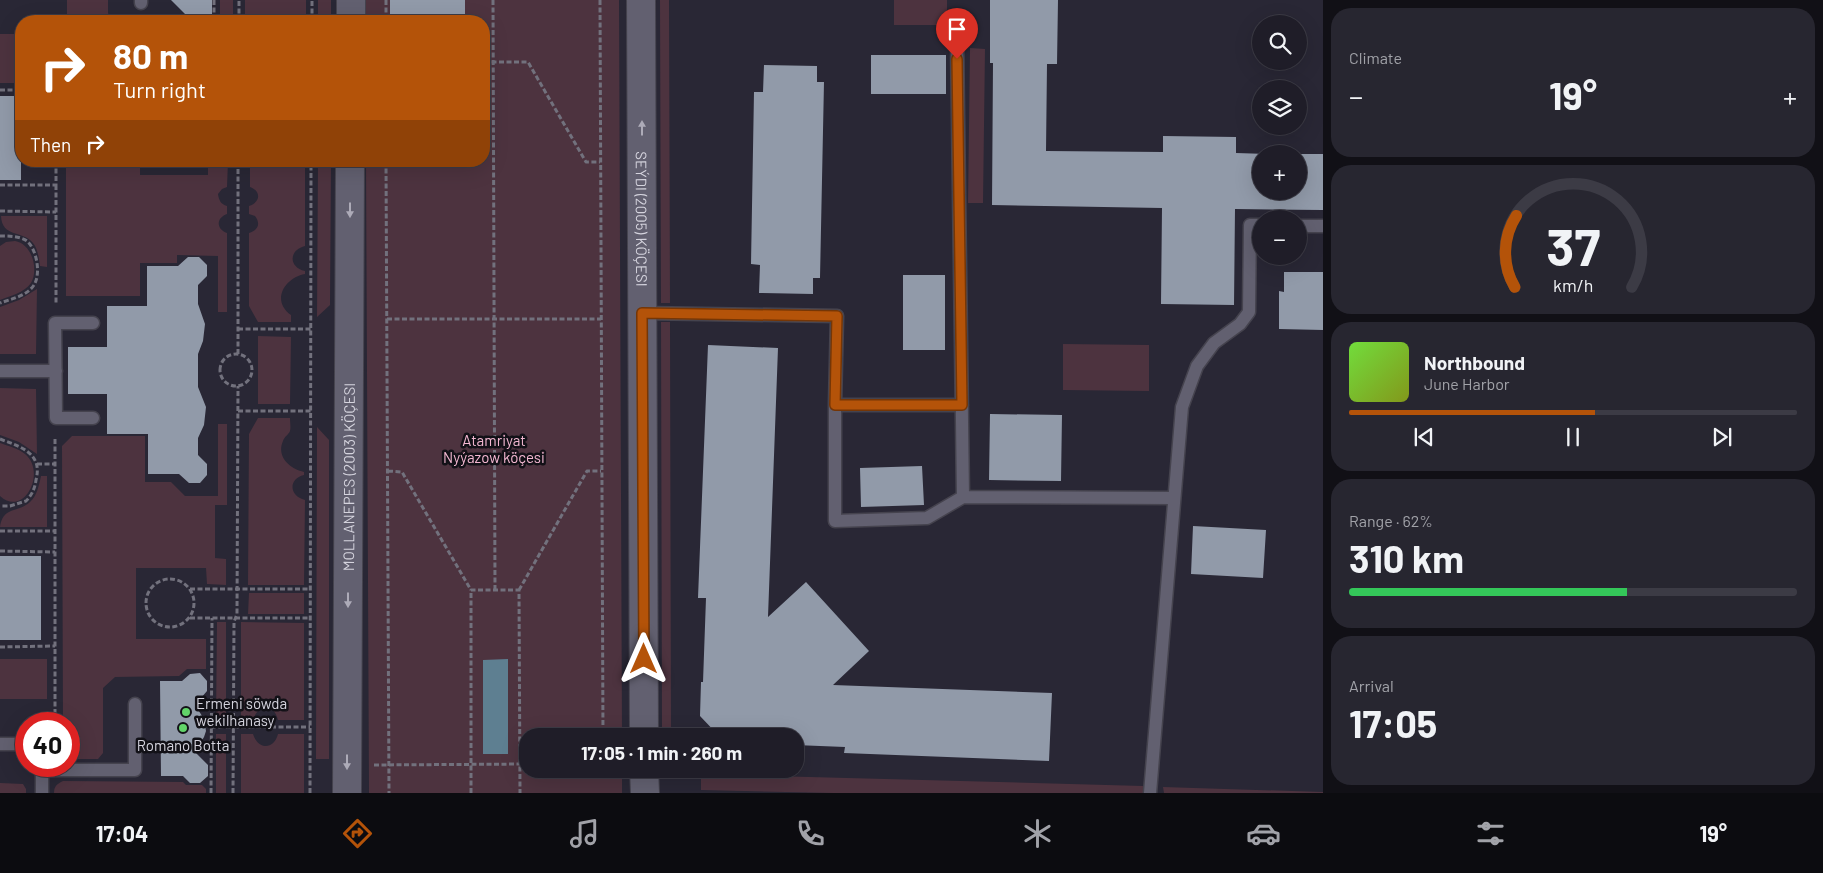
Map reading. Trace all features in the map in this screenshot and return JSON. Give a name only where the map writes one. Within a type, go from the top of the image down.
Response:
[{"type":"street","points":[[351,0],[351,15]]},
{"type":"street","name":"SEÝDI (2005) KÖÇESI","points":[[641,0],[644,728]]},
{"type":"street","name":"MOLLANEPES (2003) KÖÇESI","points":[[347,793],[350,167]]},
{"type":"street","points":[[644,778],[644,793]]},
{"type":"lane","points":[[957,40],[963,497]]},
{"type":"lane","points":[[1150,793],[1182,407],[1197,366],[1214,343],[1240,324],[1249,312],[1250,225],[1252,225]]},
{"type":"lane","points":[[1307,226],[1323,226]]},
{"type":"lane","points":[[642,313],[837,316],[835,521],[926,518],[963,497],[1174,498]]},
{"type":"lane","points":[[93,323],[55,323],[56,418],[93,418]]},
{"type":"lane","points":[[0,371],[56,370]]},
{"type":"lane","points":[[835,405],[962,405]]},
{"type":"lane","points":[[80,769],[135,770],[135,704]]},
{"type":"lane","points":[[0,744],[15,744]]},
{"type":"lane","points":[[42,777],[42,793]]},
{"type":"path","points":[[214,0],[214,15]]},
{"type":"path","points":[[239,0],[239,15]]},
{"type":"path","points":[[312,0],[312,15]]},
{"type":"path","points":[[386,0],[386,15]]},
{"type":"path","points":[[493,0],[495,590]]},
{"type":"path","points":[[600,0],[602,728]]},
{"type":"path","points":[[493,62],[528,62],[586,162],[600,162]]},
{"type":"path","points":[[0,90],[15,90]]},
{"type":"path","points":[[55,323],[56,167]]},
{"type":"path","points":[[238,167],[238,354]]},
{"type":"path","points":[[310,793],[312,167]]},
{"type":"path","points":[[386,167],[388,793]]},
{"type":"path","points":[[0,186],[56,185]]},
{"type":"path","points":[[0,211],[56,212]]},
{"type":"path","points":[[0,236],[27,241],[34,254],[38,268],[34,286],[25,293],[0,303]]},
{"type":"path","points":[[387,320],[601,319]]},
{"type":"path","points":[[238,329],[311,329]]},
{"type":"path","points":[[238,354],[245,356],[250,361],[253,370],[251,378],[238,386],[228,384],[222,378],[220,370],[222,361],[228,355],[238,354]]},
{"type":"path","points":[[234,793],[234,622],[237,614],[238,386]]},
{"type":"path","points":[[238,411],[311,412]]},
{"type":"path","points":[[55,712],[56,418]]},
{"type":"path","points":[[0,439],[26,450],[34,457],[37,464],[36,481],[30,497],[19,504],[0,506]]},
{"type":"path","points":[[37,464],[55,464]]},
{"type":"path","points":[[388,471],[402,472],[470,590],[471,793]]},
{"type":"path","points":[[520,728],[519,590],[587,471],[602,471]]},
{"type":"path","points":[[0,531],[55,532]]},
{"type":"path","points":[[0,551],[55,552]]},
{"type":"path","points":[[190,618],[195,603],[190,589],[178,580],[162,580],[149,588],[144,603],[150,618],[162,627],[177,627],[190,618],[310,618]]},
{"type":"path","points":[[190,589],[310,589]]},
{"type":"path","points":[[470,590],[519,590]]},
{"type":"path","points":[[211,793],[212,618]]},
{"type":"path","points":[[0,647],[55,646]]},
{"type":"path","points":[[211,727],[310,727]]},
{"type":"path","points":[[371,765],[519,764]]},
{"type":"path","points":[[520,778],[520,793]]},
{"type":"green space","points":[[67,0],[108,0],[109,15],[67,15]]},
{"type":"green space","points":[[220,0],[233,0],[233,15],[220,15]]},
{"type":"green space","points":[[245,0],[306,0],[306,15],[245,15]]},
{"type":"green space","points":[[318,0],[331,0],[331,15],[318,15]]},
{"type":"green space","name":"Atamriyat Nyýazow köçesi","points":[[366,0],[619,0],[622,728],[519,728],[519,778],[622,778],[622,793],[369,793],[366,167],[490,167],[490,15],[366,15]]},
{"type":"green space","points":[[660,0],[669,0],[670,303],[661,303]]},
{"type":"green space","points":[[894,0],[947,0],[947,25],[894,25]]},
{"type":"green space","points":[[0,34],[15,34],[15,83],[0,83]]},
{"type":"green space","points":[[970,48],[985,49],[983,203],[968,203]]},
{"type":"green space","points":[[66,167],[140,167],[140,175],[208,175],[208,167],[228,167],[227,187],[218,194],[221,202],[227,206],[227,214],[219,221],[219,226],[227,233],[227,312],[218,312],[218,256],[177,255],[177,263],[140,263],[140,296],[66,296]]},
{"type":"green space","points":[[250,167],[305,167],[305,246],[293,255],[293,262],[299,269],[305,271],[305,274],[291,280],[286,285],[281,297],[285,309],[291,315],[291,322],[258,322],[249,306],[249,233],[255,230],[258,224],[255,216],[249,214],[249,206],[256,202],[258,196],[256,191],[250,187]]},
{"type":"green space","points":[[318,167],[331,167],[330,305],[317,317]]},
{"type":"green space","points":[[1,216],[47,216],[47,267],[40,266],[35,245],[24,236],[5,228]]},
{"type":"green space","points":[[15,241],[21,243],[30,252],[34,264],[33,277],[31,283],[25,289],[0,300],[0,246],[6,242]]},
{"type":"green space","points":[[37,289],[36,354],[0,354],[0,307],[19,300]]},
{"type":"green space","points":[[661,322],[670,322],[671,728],[662,728]]},
{"type":"green space","points":[[258,336],[291,337],[290,404],[258,404]]},
{"type":"green space","points":[[1063,344],[1149,345],[1149,391],[1063,390]]},
{"type":"green space","points":[[0,388],[36,389],[37,454],[19,442],[0,435]]},
{"type":"green space","points":[[258,418],[290,418],[290,431],[281,447],[281,452],[289,465],[304,472],[304,475],[295,480],[292,488],[296,495],[305,500],[304,585],[248,585],[249,434]]},
{"type":"green space","points":[[218,424],[227,424],[227,505],[215,505],[215,558],[226,559],[226,585],[207,584],[206,568],[136,568],[136,639],[206,639],[206,669],[187,669],[179,676],[115,677],[103,688],[103,753],[98,759],[80,759],[80,712],[63,712],[62,446],[72,436],[145,436],[145,482],[171,482],[185,496],[218,496]]},
{"type":"green space","points":[[317,427],[329,440],[329,759],[316,759]]},
{"type":"green space","points":[[0,443],[25,454],[31,462],[34,471],[30,490],[17,501],[9,501],[0,496]]},
{"type":"green space","points":[[41,476],[47,476],[47,527],[0,527],[4,516],[32,500]]},
{"type":"green space","points":[[249,593],[304,593],[304,614],[248,614]]},
{"type":"green space","points":[[217,622],[226,622],[226,720],[216,720]]},
{"type":"green space","points":[[241,622],[304,623],[304,720],[278,720],[276,714],[270,708],[262,708],[253,720],[241,720]]},
{"type":"green space","points":[[0,659],[47,659],[47,699],[0,699]]},
{"type":"green space","points":[[216,734],[226,734],[226,793],[216,793]]},
{"type":"green space","points":[[241,734],[253,734],[258,743],[266,746],[273,743],[278,734],[304,734],[304,793],[241,793]]},
{"type":"green space","points":[[804,777],[1143,786],[1143,793],[833,793],[701,790],[701,778]]},
{"type":"green space","points":[[63,781],[183,782],[186,785],[202,785],[206,789],[206,793],[54,793],[56,786]]},
{"type":"green space","points":[[0,783],[23,784],[26,793],[0,793]]},
{"type":"green space","points":[[1163,787],[1323,792],[1323,793],[1164,793]]},
{"type":"water","points":[[508,659],[508,754],[483,754],[483,660]]},
{"type":"building","points":[[171,0],[212,0],[212,15],[186,15]]},
{"type":"building","points":[[390,0],[465,0],[465,15],[390,15]]},
{"type":"building","points":[[990,0],[1058,0],[1057,64],[1047,64],[1046,151],[1163,152],[1163,136],[1236,137],[1236,153],[1252,154],[1252,200],[1307,200],[1307,154],[1323,154],[1323,210],[1235,209],[1234,305],[1161,304],[1162,208],[992,205],[993,63],[990,63]]},
{"type":"building","points":[[871,55],[946,55],[946,94],[871,94]]},
{"type":"building","points":[[764,65],[817,66],[817,82],[824,82],[820,278],[813,278],[813,294],[759,293],[760,265],[751,264],[754,92],[763,92]]},
{"type":"building","points":[[0,96],[15,96],[15,167],[21,167],[21,180],[0,180]]},
{"type":"building","points":[[188,257],[199,257],[207,265],[207,276],[198,285],[198,304],[205,324],[203,341],[198,354],[198,387],[206,407],[204,425],[198,438],[198,455],[207,464],[207,475],[200,483],[189,483],[179,474],[148,474],[148,434],[107,434],[107,394],[68,394],[68,347],[107,347],[107,306],[147,306],[147,266],[178,266]]},
{"type":"building","points":[[1284,272],[1323,272],[1323,330],[1279,329],[1279,291],[1284,292]]},
{"type":"building","points":[[903,275],[945,275],[945,350],[903,350]]},
{"type":"building","points":[[708,345],[778,348],[768,617],[806,582],[869,651],[833,685],[1052,693],[1049,761],[844,753],[845,747],[804,745],[804,728],[711,728],[700,716],[706,598],[698,598]]},
{"type":"building","points":[[990,414],[1062,415],[1061,481],[989,480]]},
{"type":"building","points":[[922,466],[924,505],[861,507],[860,468]]},
{"type":"building","points":[[1193,526],[1266,530],[1263,578],[1191,574]]},
{"type":"building","points":[[0,556],[41,556],[41,640],[0,640]]},
{"type":"building","name":"Romano Botta","points":[[200,673],[207,681],[207,691],[195,705],[204,719],[206,731],[195,752],[208,765],[208,776],[200,783],[190,783],[183,776],[161,776],[160,681],[182,681],[190,674]]},
{"type":"place","name":"Ermeni söwda wekilhanasy","points":[[186,712]]},
{"type":"place","name":"Romano Botta","points":[[183,728]]},
{"type":"route","points":[[644,659],[642,313],[837,316],[835,405],[962,405],[957,59]]}]
